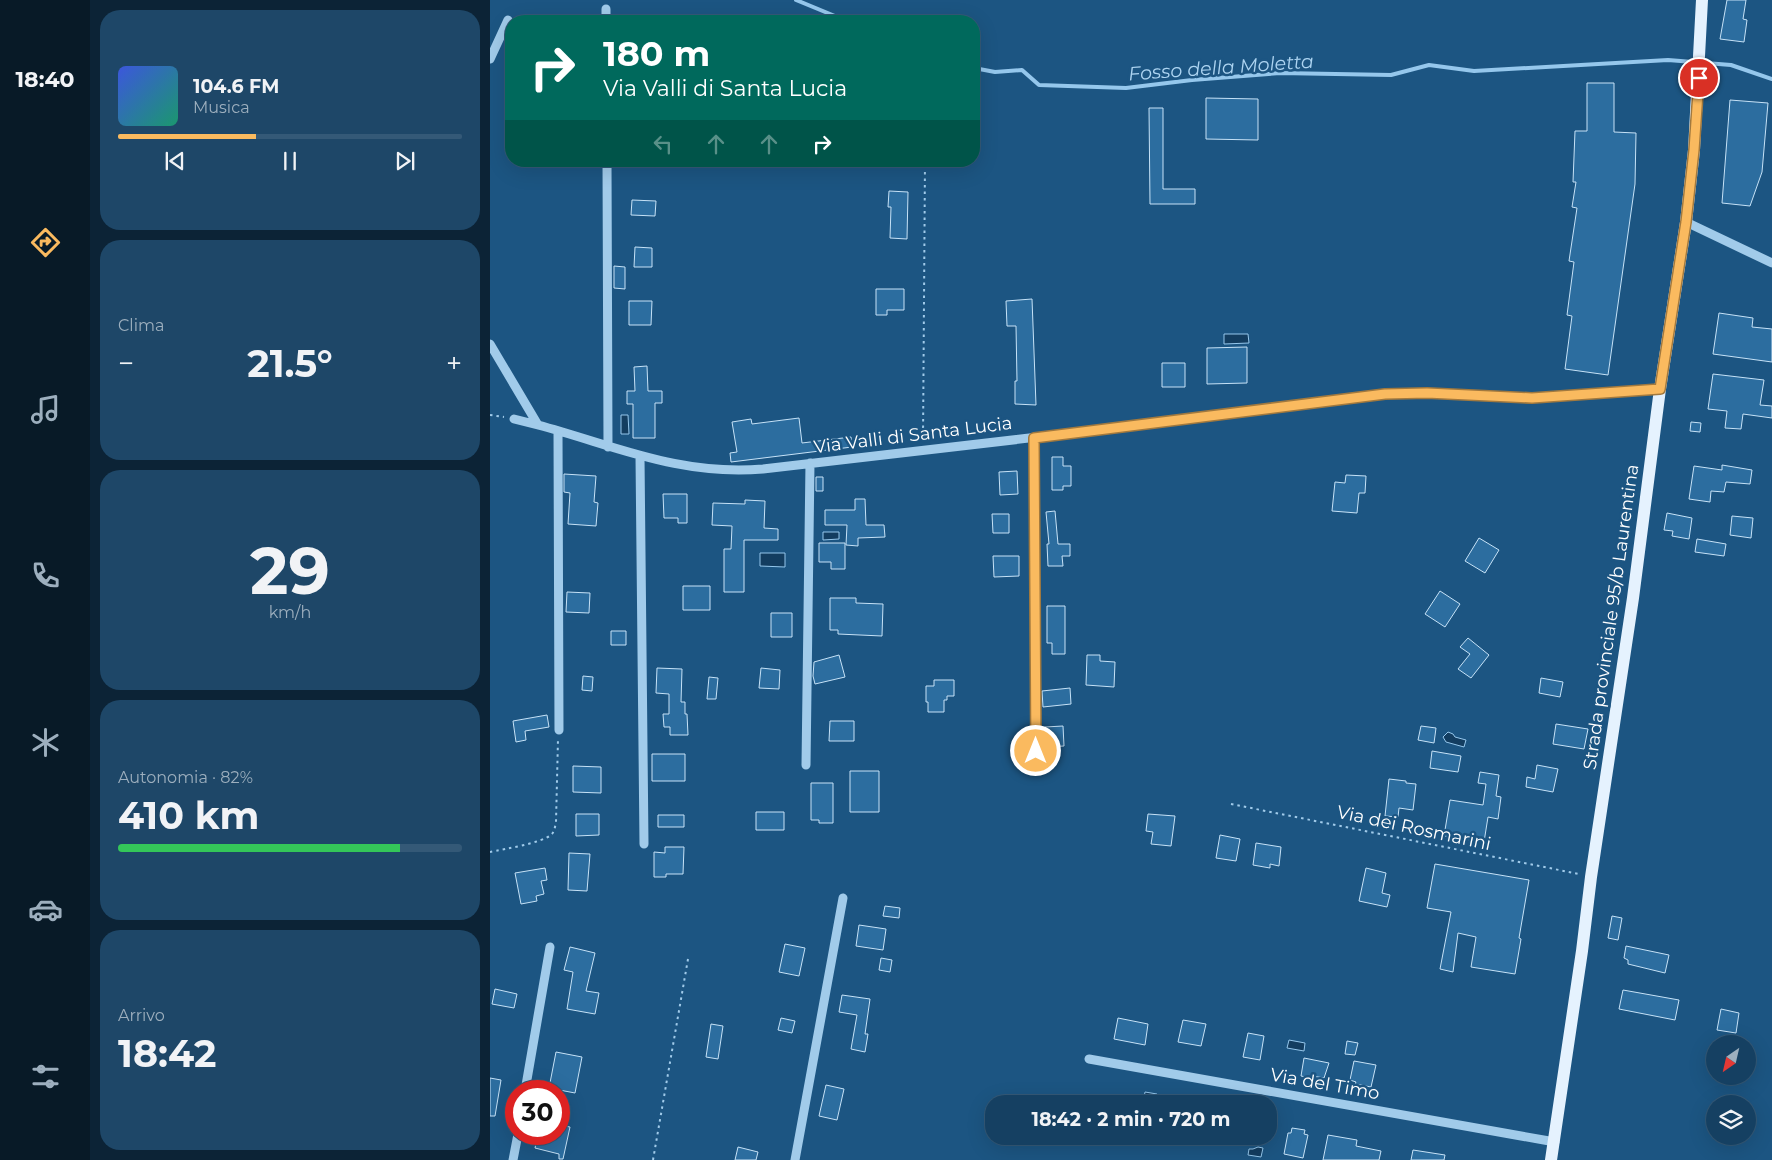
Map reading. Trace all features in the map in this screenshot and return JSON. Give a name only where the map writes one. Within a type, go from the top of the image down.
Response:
[{"type":"main road","name":"Strada provinciale 95/b Laurentina","points":[[1551,1160],[1591,877],[1634,598],[1660,389],[1686,222],[1694,150],[1702,0]]},
{"type":"street","points":[[606,9],[606,15]]},
{"type":"street","points":[[490,59],[505,26]]},
{"type":"street","points":[[607,167],[608,447]]},
{"type":"street","points":[[1686,222],[1772,263]]},
{"type":"street","points":[[490,344],[538,425]]},
{"type":"street","name":"Via Valli di Santa Lucia","points":[[514,419],[640,457],[687,467],[720,470],[757,469],[1034,438],[1385,394],[1427,393],[1532,398],[1660,389]]},
{"type":"street","points":[[558,431],[559,730]]},
{"type":"street","points":[[1034,438],[1036,751]]},
{"type":"street","points":[[640,457],[644,844]]},
{"type":"street","points":[[806,765],[810,463]]},
{"type":"street","points":[[795,1160],[843,898]]},
{"type":"street","points":[[527,1080],[550,947]]},
{"type":"street","name":"Via del Timo","points":[[1089,1059],[1555,1142]]},
{"type":"street","points":[[513,1160],[516,1145]]},
{"type":"path","points":[[923,450],[925,167]]},
{"type":"path","points":[[490,415],[514,419]]},
{"type":"path","points":[[490,852],[541,840],[549,836],[554,830],[556,822],[559,730]]},
{"type":"path","name":"Via dei Rosmarini","points":[[1231,804],[1591,877]]},
{"type":"path","points":[[653,1160],[688,959]]},
{"type":"water","points":[[1224,334],[1248,334],[1249,343],[1224,344]]},
{"type":"water","points":[[621,415],[628,415],[629,434],[621,434]]},
{"type":"water","points":[[823,532],[839,532],[839,539],[823,540]]},
{"type":"water","points":[[760,553],[785,553],[785,567],[760,566]]},
{"type":"water","points":[[1448,732],[1455,737],[1466,740],[1464,747],[1446,742],[1443,737]]},
{"type":"water","points":[[1289,1040],[1305,1043],[1304,1051],[1287,1048]]},
{"type":"water","points":[[1145,1092],[1157,1094],[1157,1095],[1144,1095]]},
{"type":"water","points":[[1263,1148],[1261,1157],[1248,1155],[1249,1149]]},
{"type":"building","points":[[1727,0],[1746,0],[1743,19],[1747,20],[1744,42],[1720,39]]},
{"type":"building","points":[[1587,83],[1614,83],[1614,132],[1636,133],[1635,184],[1608,375],[1565,369],[1572,316],[1567,315],[1574,262],[1569,261],[1577,208],[1572,207],[1576,182],[1573,182],[1575,131],[1587,131]]},
{"type":"building","points":[[1206,98],[1258,99],[1258,140],[1206,139]]},
{"type":"building","points":[[1730,100],[1768,103],[1762,172],[1750,206],[1722,203]]},
{"type":"building","points":[[1149,108],[1163,108],[1163,189],[1195,189],[1195,204],[1150,204]]},
{"type":"building","points":[[889,191],[908,192],[907,239],[890,238],[891,207],[888,207]]},
{"type":"building","points":[[632,200],[656,201],[655,216],[631,215]]},
{"type":"building","points":[[635,247],[652,248],[652,267],[634,267]]},
{"type":"building","points":[[614,266],[625,267],[625,289],[614,288]]},
{"type":"building","points":[[876,289],[904,289],[904,310],[887,310],[887,315],[876,315]]},
{"type":"building","points":[[1032,299],[1036,405],[1015,404],[1015,381],[1017,381],[1016,326],[1007,326],[1006,301]]},
{"type":"building","points":[[629,301],[652,301],[651,325],[629,325]]},
{"type":"building","points":[[1719,313],[1753,318],[1752,327],[1772,329],[1772,362],[1713,354]]},
{"type":"building","points":[[1247,347],[1247,383],[1207,384],[1207,348]]},
{"type":"building","points":[[1162,363],[1185,363],[1185,387],[1162,387]]},
{"type":"building","points":[[647,366],[648,391],[662,391],[662,403],[655,403],[655,438],[633,438],[633,404],[627,404],[627,391],[635,391],[634,367]]},
{"type":"building","points":[[1713,374],[1764,380],[1760,405],[1772,406],[1772,418],[1743,414],[1741,429],[1725,428],[1727,411],[1708,409]]},
{"type":"building","points":[[799,418],[802,443],[851,437],[852,447],[731,462],[730,453],[737,452],[732,422],[751,419],[752,424]]},
{"type":"building","points":[[1691,422],[1701,423],[1700,432],[1690,431]]},
{"type":"building","points":[[1052,457],[1063,457],[1063,466],[1071,466],[1071,486],[1063,486],[1063,490],[1052,490]]},
{"type":"building","points":[[1722,465],[1752,470],[1750,484],[1726,482],[1724,492],[1711,491],[1710,502],[1689,499],[1694,466],[1722,470]]},
{"type":"building","points":[[1017,471],[1018,494],[1000,495],[999,472]]},
{"type":"building","points":[[564,474],[596,476],[594,502],[598,503],[596,526],[568,524],[570,493],[564,492]]},
{"type":"building","points":[[1346,475],[1366,476],[1365,493],[1359,493],[1357,513],[1332,511],[1335,482],[1345,483]]},
{"type":"building","points":[[816,477],[823,477],[823,491],[816,491]]},
{"type":"building","points":[[663,494],[687,494],[687,523],[678,523],[678,518],[664,518]]},
{"type":"building","points":[[855,499],[865,499],[866,525],[884,525],[885,537],[858,538],[858,546],[846,545],[847,525],[825,525],[825,510],[855,510]]},
{"type":"building","points":[[745,500],[765,501],[764,528],[778,529],[778,540],[744,540],[744,592],[724,592],[724,549],[731,549],[732,526],[712,525],[713,503],[745,504]]},
{"type":"building","points":[[1055,511],[1058,544],[1070,544],[1070,556],[1062,556],[1063,566],[1048,566],[1047,544],[1049,544],[1046,512]]},
{"type":"building","points":[[1667,513],[1692,518],[1689,539],[1672,536],[1673,531],[1664,530]]},
{"type":"building","points":[[992,514],[1009,514],[1009,533],[993,533]]},
{"type":"building","points":[[1732,516],[1753,518],[1751,538],[1730,535]]},
{"type":"building","points":[[1479,538],[1499,550],[1485,573],[1465,561]]},
{"type":"building","points":[[1697,539],[1726,544],[1724,556],[1695,552]]},
{"type":"building","points":[[819,543],[845,543],[845,569],[831,569],[831,562],[819,562]]},
{"type":"building","points":[[993,556],[1019,556],[1019,576],[994,577]]},
{"type":"building","points":[[683,586],[710,586],[710,610],[683,610]]},
{"type":"building","points":[[1440,591],[1460,604],[1445,627],[1425,614]]},
{"type":"building","points":[[567,592],[590,593],[589,613],[566,612]]},
{"type":"building","points":[[830,598],[856,598],[856,603],[883,604],[882,636],[838,634],[838,630],[830,630]]},
{"type":"building","points":[[1047,606],[1065,606],[1065,654],[1052,654],[1052,643],[1047,643]]},
{"type":"building","points":[[771,613],[792,613],[792,637],[771,637]]},
{"type":"building","points":[[611,631],[626,631],[626,645],[611,645]]},
{"type":"building","points":[[1468,638],[1489,655],[1471,678],[1458,669],[1470,654],[1460,647]]},
{"type":"building","points":[[839,655],[845,677],[815,684],[813,676],[814,662]]},
{"type":"building","points":[[1087,655],[1100,655],[1100,661],[1115,662],[1114,687],[1086,685]]},
{"type":"building","points":[[657,668],[682,669],[681,702],[685,702],[688,735],[670,735],[670,727],[664,727],[663,714],[669,714],[669,694],[656,693]]},
{"type":"building","points":[[761,668],[780,670],[779,689],[759,688]]},
{"type":"building","points":[[583,676],[593,677],[592,691],[582,690]]},
{"type":"building","points":[[709,677],[718,678],[716,699],[707,699]]},
{"type":"building","points":[[1541,678],[1563,682],[1560,697],[1539,693]]},
{"type":"building","points":[[934,680],[954,680],[954,696],[947,696],[947,700],[944,700],[944,712],[928,712],[926,686],[934,686]]},
{"type":"building","points":[[1070,688],[1071,704],[1043,707],[1042,691]]},
{"type":"building","points":[[547,715],[549,727],[525,731],[526,740],[516,742],[513,721]]},
{"type":"building","points":[[830,721],[854,721],[854,741],[829,741]]},
{"type":"building","points":[[1556,724],[1588,729],[1584,749],[1553,744]]},
{"type":"building","points":[[1063,726],[1064,746],[1047,747],[1045,727]]},
{"type":"building","points":[[1421,726],[1436,728],[1434,743],[1418,740]]},
{"type":"building","points":[[1432,751],[1461,756],[1458,772],[1430,768]]},
{"type":"building","points":[[652,754],[685,754],[685,781],[652,781]]},
{"type":"building","points":[[1537,765],[1558,769],[1553,792],[1526,787],[1527,777],[1535,779]]},
{"type":"building","points":[[573,766],[601,767],[601,793],[573,792]]},
{"type":"building","points":[[850,771],[879,771],[879,812],[850,812]]},
{"type":"building","points":[[1480,772],[1499,775],[1496,796],[1501,797],[1498,819],[1488,817],[1484,842],[1444,836],[1450,800],[1483,805],[1486,784],[1478,783]]},
{"type":"building","points":[[1389,779],[1416,784],[1413,810],[1399,808],[1398,817],[1385,816]]},
{"type":"building","points":[[811,783],[833,783],[833,823],[819,823],[819,820],[811,820]]},
{"type":"building","points":[[756,812],[784,812],[784,830],[756,830]]},
{"type":"building","points":[[576,814],[599,814],[599,835],[576,836]]},
{"type":"building","points":[[1148,814],[1175,816],[1171,846],[1151,844],[1153,832],[1146,831]]},
{"type":"building","points":[[658,815],[684,815],[684,827],[658,827]]},
{"type":"building","points":[[1220,835],[1240,839],[1236,861],[1216,858]]},
{"type":"building","points":[[1256,843],[1281,847],[1279,866],[1270,864],[1270,868],[1253,865]]},
{"type":"building","points":[[665,847],[684,847],[683,874],[666,874],[666,877],[654,877],[654,852],[665,853]]},
{"type":"building","points":[[569,853],[590,854],[587,891],[568,890]]},
{"type":"building","points":[[1435,864],[1529,880],[1515,974],[1471,967],[1476,937],[1458,933],[1453,972],[1440,969],[1451,912],[1427,908]]},
{"type":"building","points":[[545,868],[547,880],[541,881],[544,894],[536,896],[537,901],[521,904],[515,873]]},
{"type":"building","points":[[1366,868],[1386,873],[1382,893],[1390,895],[1387,907],[1359,901]]},
{"type":"building","points":[[885,906],[900,908],[899,918],[883,916]]},
{"type":"building","points":[[1612,916],[1622,918],[1618,940],[1608,938]]},
{"type":"building","points":[[859,925],[886,929],[883,950],[856,946]]},
{"type":"building","points":[[785,944],[805,948],[799,976],[779,972]]},
{"type":"building","points":[[1626,946],[1669,955],[1665,973],[1628,964],[1628,960],[1624,958]]},
{"type":"building","points":[[570,947],[595,953],[586,991],[599,993],[595,1014],[567,1009],[573,972],[564,970]]},
{"type":"building","points":[[881,958],[892,960],[890,972],[879,970]]},
{"type":"building","points":[[495,989],[517,994],[514,1008],[492,1004]]},
{"type":"building","points":[[1623,990],[1679,1000],[1675,1020],[1619,1009]]},
{"type":"building","points":[[842,995],[870,999],[865,1034],[868,1034],[865,1052],[851,1049],[857,1015],[839,1012]]},
{"type":"building","points":[[1721,1009],[1739,1013],[1736,1033],[1717,1030]]},
{"type":"building","points":[[781,1018],[795,1021],[792,1033],[778,1030]]},
{"type":"building","points":[[1118,1018],[1148,1024],[1145,1045],[1114,1039]]},
{"type":"building","points":[[1183,1020],[1206,1024],[1201,1046],[1178,1042]]},
{"type":"building","points":[[711,1024],[723,1026],[718,1059],[706,1057]]},
{"type":"building","points":[[1248,1033],[1264,1036],[1260,1060],[1243,1057]]},
{"type":"building","points":[[1347,1041],[1358,1043],[1355,1055],[1345,1054]]},
{"type":"building","points":[[556,1052],[582,1057],[575,1093],[570,1092],[570,1080],[551,1080]]},
{"type":"building","points":[[1304,1058],[1329,1063],[1324,1078],[1301,1076]]},
{"type":"building","points":[[1354,1061],[1376,1065],[1371,1087],[1355,1084],[1356,1082],[1350,1080]]},
{"type":"building","points":[[490,1078],[501,1080],[495,1116],[490,1116]]},
{"type":"building","points":[[826,1085],[844,1089],[837,1120],[819,1116]]},
{"type":"building","points":[[1292,1128],[1305,1130],[1304,1134],[1308,1135],[1303,1158],[1284,1154],[1288,1133],[1291,1133]]},
{"type":"building","points":[[1328,1135],[1357,1140],[1356,1146],[1381,1151],[1379,1160],[1323,1160]]},
{"type":"building","points":[[536,1145],[566,1145],[563,1159],[559,1159],[559,1154],[535,1148]]},
{"type":"building","points":[[738,1147],[758,1152],[756,1160],[735,1160]]},
{"type":"building","points":[[1413,1150],[1445,1155],[1444,1160],[1411,1160]]},
{"type":"waterway","name":"Fosso della Moletta","points":[[796,0],[832,15]]},
{"type":"waterway","name":"Fosso della Moletta","points":[[980,69],[995,72],[1022,70],[1039,85],[1126,88],[1192,80],[1280,73],[1391,75],[1429,65],[1474,71],[1668,60],[1731,65],[1772,79]]},
{"type":"route","points":[[1036,751],[1034,438],[1397,393],[1532,398],[1570,397],[1660,389],[1686,222],[1699,78]]}]
